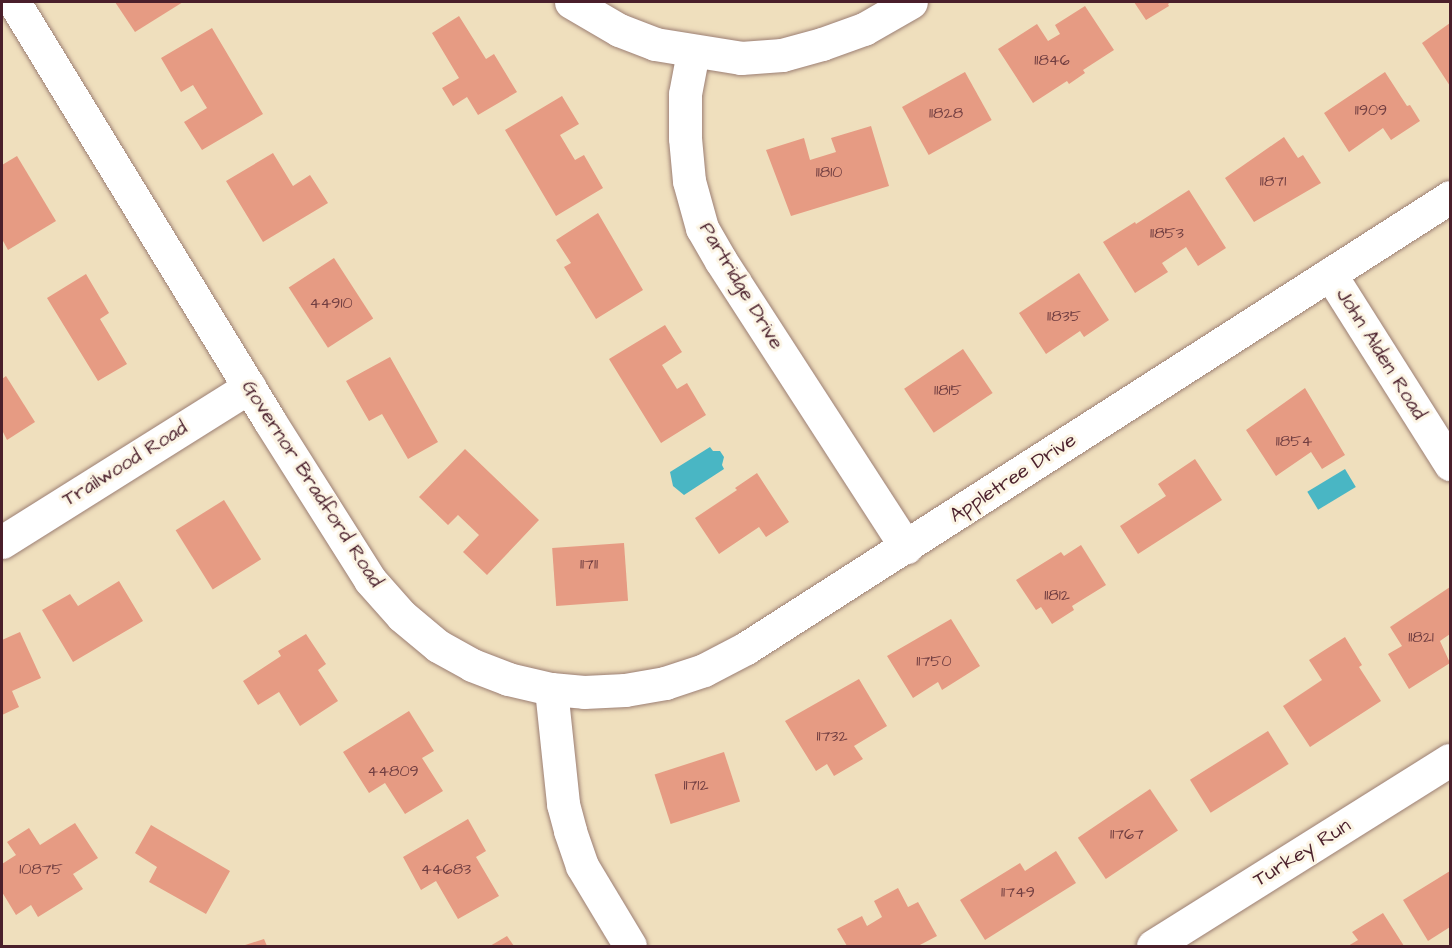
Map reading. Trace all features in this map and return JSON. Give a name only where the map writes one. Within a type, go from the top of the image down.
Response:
[{"type":"street","name":"Governor Bradford Road","points":[[14,2],[249,387],[370,580],[402,616],[438,646],[472,665],[508,679],[551,689]]},
{"type":"street","points":[[572,2],[619,30],[655,44],[741,58],[782,55],[864,29],[911,2]]},
{"type":"street","name":"Partridge Drive","points":[[693,52],[685,94],[685,138],[689,180],[702,228],[906,547]]},
{"type":"street","name":"Appletree Drive","points":[[551,689],[584,692],[625,690],[665,683],[704,670],[746,648],[1450,197]]},
{"type":"street","name":"John Alden Road","points":[[1330,274],[1450,464]]},
{"type":"street","name":"Trailwood Road","points":[[2,542],[249,387]]},
{"type":"street","points":[[551,689],[563,804],[570,831],[582,866],[630,946]]},
{"type":"street","name":"Turkey Run","points":[[1153,946],[1450,760]]},
{"type":"water","points":[[710,447],[713,451],[720,451],[724,457],[722,465],[724,469],[684,495],[673,486],[670,472]]},
{"type":"water","points":[[1345,469],[1356,487],[1318,510],[1307,492]]},
{"type":"building","points":[[115,2],[183,2],[135,32]]},
{"type":"building","points":[[1134,2],[1171,2],[1169,6],[1146,20]]},
{"type":"building","points":[[1085,6],[1114,50],[1083,70],[1085,73],[1069,84],[1067,81],[1033,103],[998,49],[1037,24],[1048,41],[1060,34],[1055,25]]},
{"type":"building","points":[[459,16],[486,59],[494,54],[517,92],[478,115],[467,97],[453,106],[442,88],[459,78],[432,33]]},
{"type":"building","points":[[1450,23],[1450,86],[1422,43]]},
{"type":"building","points":[[212,28],[263,114],[202,150],[184,122],[207,108],[193,85],[181,92],[161,58]]},
{"type":"building","points":[[965,72],[992,120],[929,155],[902,107]]},
{"type":"building","points":[[1385,72],[1407,106],[1410,105],[1420,121],[1391,140],[1383,128],[1349,152],[1324,113]]},
{"type":"building","points":[[562,96],[579,124],[560,135],[575,160],[584,155],[603,188],[556,216],[505,130]]},
{"type":"building","points":[[871,126],[889,186],[791,216],[766,150],[804,138],[810,160],[836,152],[831,138]]},
{"type":"building","points":[[1284,137],[1298,158],[1303,155],[1321,183],[1254,222],[1225,178]]},
{"type":"building","points":[[273,153],[293,186],[310,175],[328,203],[263,242],[226,181]]},
{"type":"building","points":[[17,156],[56,221],[8,250],[2,239],[2,165]]},
{"type":"building","points":[[1189,190],[1226,248],[1198,266],[1186,247],[1162,263],[1168,272],[1135,293],[1103,242]]},
{"type":"building","points":[[598,213],[643,290],[596,319],[564,267],[571,263],[556,240]]},
{"type":"building","points":[[334,258],[373,318],[328,348],[289,287]]},
{"type":"building","points":[[1079,273],[1109,320],[1084,337],[1080,331],[1046,354],[1019,313]]},
{"type":"building","points":[[86,274],[109,313],[100,319],[127,364],[98,381],[47,298]]},
{"type":"building","points":[[665,325],[682,352],[662,365],[677,389],[687,383],[706,415],[661,443],[609,359]]},
{"type":"building","points":[[963,349],[993,393],[934,433],[904,389]]},
{"type":"building","points":[[390,357],[438,442],[408,459],[382,414],[369,421],[346,381]]},
{"type":"building","points":[[6,376],[35,422],[7,440],[2,430],[2,379]]},
{"type":"building","points":[[1305,388],[1345,455],[1322,469],[1311,452],[1276,476],[1246,430]]},
{"type":"building","points":[[465,449],[539,520],[487,575],[463,552],[479,535],[458,515],[448,525],[419,497]]},
{"type":"building","points":[[1195,459],[1222,500],[1138,554],[1120,526],[1166,496],[1158,484]]},
{"type":"building","points":[[757,473],[789,522],[766,537],[759,527],[719,554],[695,518],[737,490],[735,488]]},
{"type":"building","points":[[224,500],[261,559],[213,590],[176,530]]},
{"type":"building","points":[[624,543],[628,601],[556,606],[552,548]]},
{"type":"building","points":[[1081,545],[1106,585],[1072,606],[1074,610],[1052,624],[1041,607],[1036,610],[1016,580],[1061,552],[1064,556]]},
{"type":"building","points":[[119,581],[143,621],[73,662],[42,610],[70,594],[78,606]]},
{"type":"building","points":[[1450,587],[1450,634],[1440,641],[1450,663],[1409,689],[1388,654],[1402,646],[1390,627]]},
{"type":"building","points":[[951,619],[980,666],[942,690],[938,682],[913,698],[887,656]]},
{"type":"building","points":[[20,632],[41,678],[12,691],[19,707],[2,715],[2,640]]},
{"type":"building","points":[[306,634],[326,664],[318,670],[338,701],[300,726],[279,692],[258,705],[243,681],[281,656],[278,651]]},
{"type":"building","points":[[1345,637],[1362,665],[1359,667],[1381,701],[1310,747],[1283,706],[1322,680],[1309,660]]},
{"type":"building","points":[[859,679],[887,726],[854,746],[863,759],[834,776],[827,764],[816,771],[785,721]]},
{"type":"building","points":[[409,711],[434,751],[422,758],[443,791],[405,814],[385,783],[369,793],[343,752]]},
{"type":"building","points":[[1268,731],[1289,764],[1211,813],[1190,780]]},
{"type":"building","points":[[724,752],[740,801],[671,824],[655,775]]},
{"type":"building","points":[[1150,789],[1178,830],[1106,879],[1078,838]]},
{"type":"building","points":[[468,819],[486,851],[476,857],[499,896],[458,919],[436,881],[421,890],[403,857]]},
{"type":"building","points":[[75,823],[98,858],[73,874],[83,889],[38,917],[31,905],[16,915],[2,892],[2,864],[16,855],[7,842],[29,828],[40,845]]},
{"type":"building","points":[[151,825],[230,871],[206,914],[149,882],[157,867],[135,853]]},
{"type":"building","points":[[1056,851],[1076,883],[985,940],[960,900],[1020,863],[1025,871]]},
{"type":"building","points":[[1450,871],[1450,927],[1428,941],[1403,900]]},
{"type":"building","points":[[898,888],[908,907],[918,902],[937,936],[918,946],[847,946],[837,929],[862,916],[867,926],[882,917],[874,901]]},
{"type":"building","points":[[1383,913],[1404,946],[1348,946],[1358,940],[1352,932]]},
{"type":"building","points":[[507,936],[514,946],[490,946]]},
{"type":"building","points":[[264,939],[267,946],[242,946]]}]
